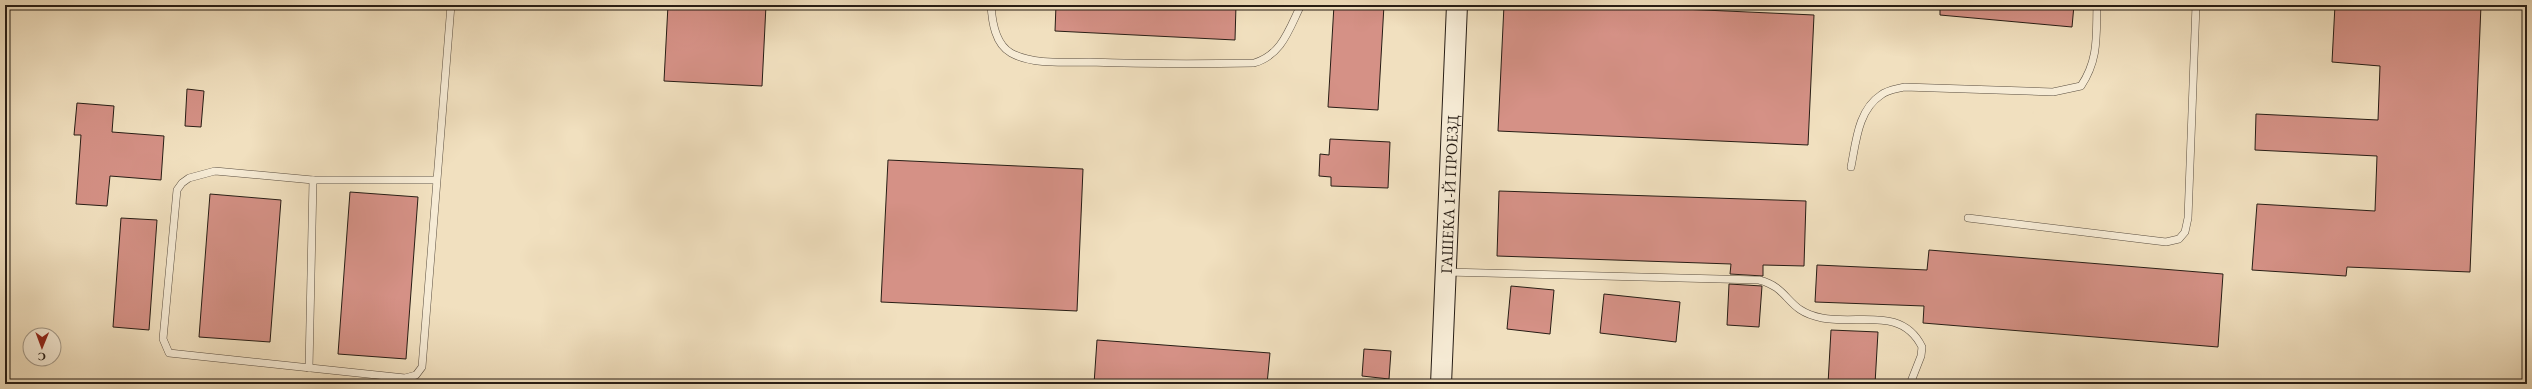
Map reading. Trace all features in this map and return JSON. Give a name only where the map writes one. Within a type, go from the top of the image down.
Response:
[{"type":"main road","name":"ГАШЕКА 1-Й ПРОЕЗД","points":[[1441,384],[1457,5]]},
{"type":"lane","points":[[437,180],[313,180],[215,171],[199,175],[182,183],[177,190],[163,339],[169,353],[405,378],[416,375],[422,367],[437,180],[451,5]]},
{"type":"lane","points":[[991,5],[992,18],[1002,46],[1011,53],[1024,58],[1055,62],[1160,64],[1254,63],[1263,60],[1279,48],[1301,5]]},
{"type":"lane","points":[[1851,167],[1860,123],[1867,110],[1881,94],[1904,87],[2053,92],[2081,86],[2091,70],[2096,45],[2098,5]]},
{"type":"lane","points":[[1968,218],[2166,242],[2179,239],[2185,232],[2188,218],[2196,5]]},
{"type":"lane","points":[[309,368],[313,180]]},
{"type":"lane","points":[[1446,272],[1759,280],[1777,286],[1792,306],[1810,315],[1841,320],[1889,320],[1906,326],[1922,346],[1921,356],[1910,384]]},
{"type":"building","points":[[668,5],[766,5],[762,86],[664,81]]},
{"type":"building","points":[[1056,5],[1236,5],[1235,40],[1055,31]]},
{"type":"building","points":[[1334,5],[1384,5],[1378,110],[1328,107]]},
{"type":"building","points":[[1504,5],[1594,5],[1814,15],[1808,145],[1498,131]]},
{"type":"building","points":[[1940,5],[2074,5],[2072,27],[1940,15]]},
{"type":"building","points":[[2335,5],[2481,5],[2470,272],[2347,267],[2346,276],[2252,270],[2257,204],[2375,211],[2377,156],[2255,150],[2256,114],[2378,120],[2380,66],[2332,62]]},
{"type":"building","points":[[187,89],[204,91],[201,127],[185,126]]},
{"type":"building","points":[[77,103],[114,106],[112,132],[164,136],[161,180],[110,176],[107,206],[76,204],[81,135],[74,135]]},
{"type":"building","points":[[1330,139],[1390,142],[1388,188],[1331,186],[1331,177],[1319,176],[1320,154],[1329,155]]},
{"type":"building","points":[[888,160],[1083,169],[1077,311],[881,302]]},
{"type":"building","points":[[1499,191],[1806,201],[1804,266],[1763,265],[1763,276],[1730,274],[1731,264],[1497,256]]},
{"type":"building","points":[[350,192],[418,197],[406,359],[338,354]]},
{"type":"building","points":[[210,194],[281,200],[270,342],[199,337]]},
{"type":"building","points":[[121,218],[157,220],[149,330],[113,327]]},
{"type":"building","points":[[1929,250],[2223,274],[2218,347],[1923,323],[1924,306],[1815,302],[1817,265],[1927,270]]},
{"type":"building","points":[[1729,284],[1762,286],[1759,327],[1727,325]]},
{"type":"building","points":[[1511,286],[1554,290],[1550,334],[1507,329]]},
{"type":"building","points":[[1604,294],[1680,302],[1676,342],[1600,333]]},
{"type":"building","points":[[1831,330],[1878,332],[1875,384],[1828,384]]},
{"type":"building","points":[[1097,340],[1270,353],[1267,384],[1094,384]]},
{"type":"building","points":[[1364,349],[1391,351],[1389,379],[1362,376]]}]
